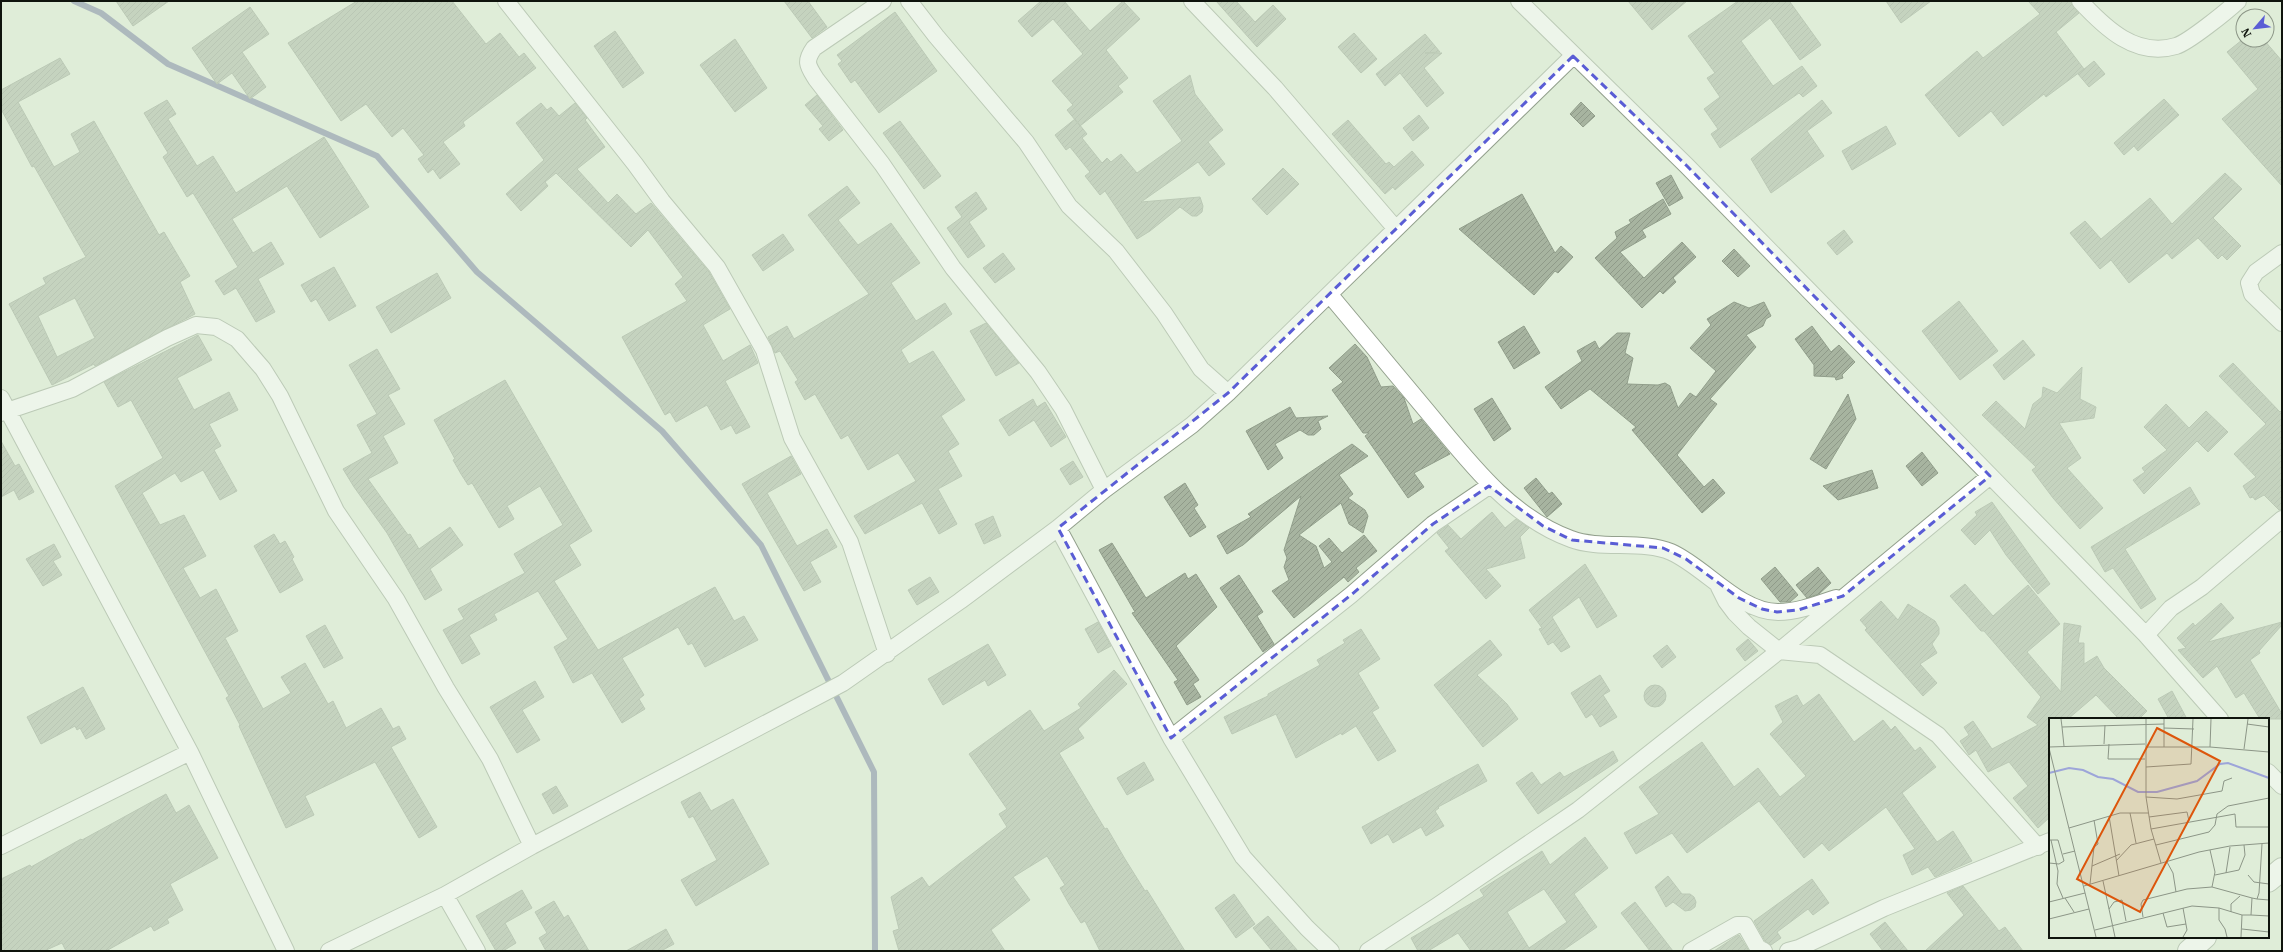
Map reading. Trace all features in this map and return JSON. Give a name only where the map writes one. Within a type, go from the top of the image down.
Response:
[{"type":"main road","points":[[2269,880],[2282,869]]},
{"type":"main road","points":[[2189,951],[2204,938]]},
{"type":"street","points":[[506,1],[635,164],[662,201],[717,267],[764,350],[792,438],[850,542],[887,654]]},
{"type":"street","points":[[883,1],[814,48],[808,56],[808,65],[816,79],[882,164],[953,268],[1038,372],[1063,409],[1104,490]]},
{"type":"street","points":[[909,1],[936,36],[1026,142],[1070,206],[1116,251],[1164,313],[1201,369],[1228,393]]},
{"type":"street","points":[[1192,1],[1275,88],[1396,229]]},
{"type":"street","points":[[1519,1],[1573,56],[1687,166],[2146,635],[2219,718]]},
{"type":"street","points":[[2080,1],[2096,18],[2122,40],[2152,49],[2177,46],[2223,14],[2238,1]]},
{"type":"street","points":[[328,951],[445,896],[532,846],[816,699],[887,654],[1058,528],[1104,490],[1192,425],[1228,393],[1330,295],[1573,56]]},
{"type":"street","points":[[2282,253],[2256,272],[2249,283],[2252,294],[2282,323]]},
{"type":"street","points":[[1330,295],[1489,486],[1543,526],[1572,540],[1663,548],[1686,559],[1739,598],[1762,609],[1777,612],[1798,610],[1843,596]]},
{"type":"street","points":[[286,951],[190,752],[3,408],[72,389],[167,338],[196,325],[216,327],[237,339],[263,369],[280,396],[336,511],[396,599],[446,688],[490,759],[532,846]]},
{"type":"street","points":[[1368,951],[1578,810],[1779,651],[1843,596],[1990,476]]},
{"type":"street","points":[[1171,738],[1352,595],[1433,524],[1489,486]]},
{"type":"street","points":[[2146,635],[2171,608],[2202,587],[2282,519]]},
{"type":"street","points":[[1058,528],[1171,738],[1243,857],[1307,928],[1331,951]]},
{"type":"street","points":[[1718,583],[1726,600],[1735,613],[1749,627],[1779,651],[1820,655],[1938,735],[2000,802],[2044,844],[1884,908],[1799,948],[1788,951]]},
{"type":"street","points":[[1,846],[190,752]]},
{"type":"street","points":[[2269,773],[2282,786]]},
{"type":"street","points":[[445,896],[477,951]]},
{"type":"street","points":[[1691,951],[1736,925],[1744,925],[1758,948],[1764,951]]},
{"type":"highlighted area","points":[[1573,56],[1687,166],[1990,476],[1843,596],[1798,610],[1777,612],[1762,609],[1739,598],[1686,559],[1663,548],[1572,540],[1543,526],[1489,486],[1433,524],[1351,595],[1171,738],[1058,528],[1228,393]]},
{"type":"building","points":[[116,1],[169,1],[133,26]]},
{"type":"building","points":[[357,1],[452,1],[486,44],[500,33],[519,57],[524,53],[536,68],[463,122],[465,126],[443,142],[460,164],[440,179],[433,169],[428,173],[418,159],[424,155],[403,128],[392,137],[366,104],[341,121],[288,43]]},
{"type":"building","points":[[784,1],[808,1],[827,27],[812,38]]},
{"type":"building","points":[[1041,1],[1064,1],[1090,31],[1123,1],[1140,19],[1106,50],[1128,78],[1118,86],[1123,92],[1080,126],[1067,110],[1073,105],[1052,81],[1083,54],[1053,19],[1032,37],[1018,21]]},
{"type":"building","points":[[1216,1],[1236,1],[1255,22],[1273,5],[1286,19],[1257,47]]},
{"type":"building","points":[[1628,1],[1687,1],[1652,30]]},
{"type":"building","points":[[1738,1],[1792,1],[1790,2],[1821,45],[1800,60],[1770,18],[1741,41],[1773,86],[1802,66],[1817,86],[1803,97],[1799,93],[1720,148],[1711,134],[1718,129],[1704,109],[1720,97],[1707,78],[1715,73],[1688,36]]},
{"type":"building","points":[[1886,1],[1931,1],[1901,23]]},
{"type":"building","points":[[2028,1],[2071,1],[2079,13],[2056,32],[2084,69],[2046,97],[2044,94],[2003,126],[1991,111],[1959,137],[1925,95],[1977,51],[1983,58],[2040,14]]},
{"type":"building","points":[[250,7],[269,34],[242,52],[266,87],[250,99],[232,73],[217,84],[192,48]]},
{"type":"building","points":[[895,12],[937,71],[879,113],[855,80],[851,83],[838,64],[842,61],[837,55]]},
{"type":"building","points":[[615,31],[644,73],[623,88],[594,46]]},
{"type":"building","points":[[1354,33],[1377,59],[1361,73],[1338,47]]},
{"type":"building","points":[[1425,34],[1440,52],[1425,53],[1442,53],[1424,68],[1444,93],[1427,107],[1400,73],[1385,86],[1376,74]]},
{"type":"building","points":[[735,39],[767,88],[735,112],[700,65]]},
{"type":"building","points":[[2235,46],[2235,48],[2271,48],[2282,61],[2282,186],[2222,119],[2258,89],[2227,52]]},
{"type":"building","points":[[60,58],[70,74],[18,102],[54,167],[80,152],[71,134],[94,121],[159,235],[164,232],[190,276],[180,282],[195,314],[95,366],[94,364],[52,385],[9,304],[46,284],[43,278],[86,257],[34,166],[32,167],[1,109],[1,90]],"holes":[[[75,298],[95,338],[57,357],[38,316]]]},
{"type":"building","points":[[2094,61],[2105,74],[2089,87],[2078,74]]},
{"type":"building","points":[[1190,75],[1195,94],[1223,130],[1208,142],[1225,164],[1209,176],[1198,162],[1141,202],[1200,197],[1203,206],[1202,212],[1197,216],[1192,216],[1180,207],[1150,231],[1137,239],[1105,191],[1100,195],[1085,176],[1090,172],[1070,147],[1066,150],[1055,135],[1075,119],[1087,134],[1082,138],[1102,163],[1107,158],[1111,162],[1121,154],[1137,173],[1182,141],[1153,101]]},
{"type":"building","points":[[817,95],[843,130],[829,141],[819,129],[823,126],[805,105]]},
{"type":"building","points":[[2164,99],[2179,115],[2138,151],[2134,146],[2124,155],[2114,143]]},
{"type":"building","points":[[167,100],[176,114],[168,119],[197,166],[213,156],[236,193],[324,137],[369,207],[320,238],[287,186],[232,219],[253,253],[271,242],[284,264],[258,279],[275,312],[256,322],[236,288],[224,295],[215,281],[238,267],[193,193],[187,197],[163,157],[168,153],[144,113]]},
{"type":"building","points":[[1822,100],[1832,113],[1807,131],[1824,156],[1771,193],[1751,159]]},
{"type":"building","points":[[1581,102],[1595,116],[1583,127],[1570,114]]},
{"type":"building","points":[[541,103],[547,110],[551,107],[559,116],[575,103],[587,118],[585,120],[605,147],[577,169],[608,203],[617,194],[636,214],[651,203],[709,272],[730,309],[703,325],[723,361],[750,345],[758,363],[725,381],[750,427],[736,434],[731,425],[721,430],[707,405],[676,422],[670,412],[665,415],[622,337],[687,301],[675,284],[683,277],[648,230],[631,247],[556,173],[545,182],[548,186],[521,211],[506,194],[544,160],[516,123]]},
{"type":"building","points":[[1419,115],[1429,128],[1413,141],[1403,128]]},
{"type":"building","points":[[1348,120],[1386,164],[1389,162],[1394,167],[1412,151],[1424,165],[1395,190],[1393,187],[1385,194],[1332,134]]},
{"type":"building","points":[[900,121],[941,176],[924,189],[883,133]]},
{"type":"building","points":[[1886,126],[1896,144],[1852,170],[1842,151]]},
{"type":"building","points":[[1283,168],[1299,184],[1267,215],[1252,199]]},
{"type":"building","points":[[2225,173],[2242,189],[2213,218],[2241,246],[2227,260],[2222,255],[2218,259],[2198,238],[2172,259],[2167,253],[2129,283],[2111,260],[2100,269],[2070,233],[2085,221],[2101,239],[2150,198],[2172,224]]},
{"type":"building","points":[[1671,175],[1683,198],[1669,206],[1656,183]]},
{"type":"building","points":[[847,186],[860,203],[838,220],[858,245],[891,223],[920,263],[891,283],[916,321],[945,303],[952,314],[901,350],[909,364],[933,351],[965,400],[941,416],[959,444],[948,451],[962,476],[938,489],[957,524],[939,534],[922,503],[865,534],[854,516],[916,481],[898,453],[868,470],[848,435],[841,439],[815,394],[805,400],[795,382],[798,380],[780,351],[775,353],[768,337],[787,326],[794,339],[869,294],[808,215]]},
{"type":"building","points":[[976,192],[987,209],[969,222],[985,246],[968,258],[947,228],[962,217],[955,207]]},
{"type":"building","points":[[1522,194],[1555,253],[1561,246],[1573,257],[1558,273],[1555,271],[1534,295],[1459,229]]},
{"type":"building","points":[[1663,199],[1671,214],[1642,230],[1646,237],[1620,252],[1644,278],[1682,242],[1696,257],[1673,278],[1676,282],[1663,294],[1660,291],[1642,308],[1595,258],[1617,238],[1615,232],[1631,223],[1629,220]]},
{"type":"building","points":[[1844,230],[1853,242],[1837,255],[1827,243]]},
{"type":"building","points":[[783,234],[794,250],[763,271],[752,255]]},
{"type":"building","points":[[1734,249],[1750,266],[1738,277],[1722,261]]},
{"type":"building","points":[[1003,253],[1015,269],[995,283],[983,268]]},
{"type":"building","points":[[334,267],[356,306],[329,321],[316,299],[311,302],[301,285]]},
{"type":"building","points":[[437,273],[451,298],[391,333],[376,307]]},
{"type":"building","points":[[1959,301],[1998,351],[1960,380],[1922,331]]},
{"type":"building","points":[[1734,302],[1749,308],[1764,302],[1771,316],[1766,319],[1763,326],[1746,335],[1756,347],[1710,399],[1717,404],[1677,455],[1704,487],[1713,479],[1725,493],[1702,513],[1632,430],[1636,427],[1590,389],[1561,409],[1545,387],[1582,361],[1577,351],[1595,341],[1599,349],[1617,333],[1630,333],[1625,353],[1633,358],[1627,384],[1658,385],[1665,383],[1670,386],[1678,408],[1690,393],[1696,397],[1716,371],[1690,348],[1711,325],[1707,319]]},
{"type":"building","points":[[986,323],[1019,363],[996,376],[970,331]]},
{"type":"building","points":[[1524,326],[1540,353],[1514,369],[1498,342]]},
{"type":"building","points":[[1812,326],[1831,352],[1839,345],[1855,362],[1842,375],[1843,378],[1836,380],[1835,377],[1814,376],[1814,365],[1795,339]]},
{"type":"building","points":[[198,335],[212,360],[177,378],[194,410],[229,392],[238,410],[209,424],[221,446],[214,450],[237,491],[220,500],[203,470],[181,482],[175,473],[142,493],[160,525],[184,515],[206,556],[183,568],[200,598],[216,589],[238,631],[225,638],[263,709],[291,693],[281,677],[305,663],[328,704],[333,701],[346,728],[381,708],[393,729],[399,726],[406,739],[391,747],[437,827],[419,838],[375,762],[305,796],[314,815],[286,828],[239,726],[240,725],[226,698],[229,696],[115,486],[163,458],[131,400],[118,407],[104,382]]},
{"type":"building","points":[[2023,340],[2035,355],[2004,380],[1993,365]]},
{"type":"building","points":[[1355,344],[1367,357],[1381,387],[1393,386],[1404,398],[1413,424],[1421,419],[1450,454],[1414,473],[1424,487],[1408,498],[1365,436],[1369,433],[1363,433],[1332,390],[1343,382],[1329,368]]},
{"type":"building","points":[[377,349],[400,389],[388,395],[405,424],[383,436],[398,463],[368,479],[408,535],[410,534],[419,549],[450,527],[463,545],[430,569],[442,590],[425,600],[387,533],[343,469],[372,453],[357,425],[377,414],[349,365]]},
{"type":"building","points":[[2233,363],[2280,412],[2282,410],[2282,510],[2279,510],[2264,495],[2255,500],[2253,497],[2250,498],[2243,486],[2256,477],[2234,454],[2266,424],[2219,376]]},
{"type":"building","points":[[2082,367],[2080,399],[2096,407],[2094,418],[2059,423],[2081,458],[2067,468],[2103,508],[2080,529],[2053,498],[2032,470],[2036,467],[1982,415],[1996,401],[2025,429],[2033,404],[2042,397],[2043,387],[2057,393]]},
{"type":"building","points":[[505,380],[592,531],[569,545],[581,565],[554,581],[598,650],[715,587],[734,621],[744,616],[758,640],[705,667],[692,643],[688,645],[678,627],[622,658],[644,695],[639,699],[645,709],[622,723],[592,673],[573,683],[554,647],[568,639],[538,591],[494,614],[497,620],[469,635],[480,654],[462,664],[443,630],[464,619],[458,609],[525,573],[514,554],[563,525],[540,486],[507,506],[514,519],[499,528],[472,483],[468,485],[461,474],[453,460],[455,459],[434,420]]},
{"type":"building","points":[[1848,394],[1856,419],[1826,469],[1810,459]]},
{"type":"building","points":[[1492,398],[1511,429],[1494,441],[1474,409]]},
{"type":"building","points":[[1033,399],[1037,407],[1045,402],[1066,437],[1051,447],[1034,420],[1009,436],[999,420]]},
{"type":"building","points":[[2166,404],[2189,428],[2206,411],[2228,432],[2208,452],[2197,441],[2144,494],[2133,480],[2145,472],[2142,468],[2167,450],[2144,427]]},
{"type":"building","points":[[1290,407],[1296,418],[1328,416],[1318,421],[1321,429],[1314,435],[1308,435],[1300,430],[1275,444],[1283,458],[1268,470],[1246,431]]},
{"type":"building","points":[[1,441],[15,466],[19,464],[34,492],[19,500],[14,490],[1,497]]},
{"type":"building","points":[[1352,444],[1368,456],[1339,475],[1353,494],[1348,498],[1365,510],[1368,516],[1363,533],[1349,524],[1341,503],[1299,535],[1316,546],[1324,568],[1332,562],[1319,546],[1329,538],[1342,553],[1364,535],[1377,551],[1356,568],[1359,572],[1348,582],[1344,577],[1294,618],[1272,591],[1289,580],[1284,567],[1287,558],[1284,550],[1301,496],[1243,545],[1227,554],[1217,536],[1251,517],[1248,514]]},
{"type":"building","points":[[1922,452],[1938,473],[1922,486],[1906,466]]},
{"type":"building","points":[[791,456],[801,474],[767,493],[797,546],[827,529],[837,547],[810,562],[821,582],[804,591],[742,484]]},
{"type":"building","points":[[1073,461],[1083,477],[1070,485],[1060,469]]},
{"type":"building","points":[[1872,470],[1878,488],[1838,500],[1823,486]]},
{"type":"building","points":[[1536,478],[1549,494],[1552,492],[1562,504],[1547,517],[1524,488]]},
{"type":"building","points":[[1185,483],[1198,505],[1194,508],[1206,527],[1190,537],[1164,497]]},
{"type":"building","points":[[2190,487],[2200,504],[2125,549],[2156,599],[2141,609],[2113,568],[2105,572],[2091,547]]},
{"type":"building","points":[[1992,502],[2050,584],[2038,594],[2006,555],[1990,530],[1975,545],[1961,530],[1977,515],[1975,512]]},
{"type":"building","points":[[1492,512],[1505,528],[1516,519],[1529,528],[1520,537],[1525,558],[1486,569],[1501,586],[1486,599],[1445,551],[1449,548],[1437,533],[1448,525],[1461,539]]},
{"type":"building","points":[[993,516],[1001,536],[984,544],[975,524]]},
{"type":"building","points":[[274,534],[280,544],[285,541],[294,557],[292,559],[303,580],[280,593],[254,546]]},
{"type":"building","points":[[1112,543],[1146,598],[1185,573],[1188,579],[1196,574],[1217,607],[1176,646],[1199,680],[1193,684],[1201,697],[1187,705],[1174,682],[1178,680],[1132,613],[1135,612],[1099,550]]},
{"type":"building","points":[[54,544],[61,557],[53,561],[62,575],[43,586],[26,559]]},
{"type":"building","points":[[1585,564],[1617,616],[1597,628],[1579,597],[1552,617],[1570,647],[1561,652],[1553,642],[1548,645],[1539,629],[1542,628],[1529,610]]},
{"type":"building","points":[[1775,567],[1798,595],[1790,602],[1780,602],[1761,579]]},
{"type":"building","points":[[1818,567],[1831,583],[1819,594],[1807,598],[1796,585]]},
{"type":"building","points":[[1239,575],[1263,612],[1257,616],[1274,644],[1263,652],[1220,588]]},
{"type":"building","points":[[930,577],[939,592],[917,605],[908,590]]},
{"type":"building","points":[[1965,584],[1993,616],[2028,585],[2060,624],[2027,652],[2061,692],[2064,623],[2081,626],[2078,643],[2084,643],[2084,664],[2097,656],[2104,668],[2147,711],[2140,718],[2118,718],[2096,695],[2069,718],[2049,718],[2049,818],[2038,828],[2013,798],[2028,786],[2009,762],[1988,772],[1976,750],[1969,755],[1960,741],[1969,735],[1964,727],[1973,721],[1992,749],[2038,725],[2027,717],[2041,697],[1984,631],[1981,631],[1950,596]]},
{"type":"building","points":[[1881,601],[1898,620],[1908,604],[1935,621],[1939,628],[1939,634],[1932,644],[1937,653],[1920,664],[1937,683],[1923,696],[1865,630],[1867,628],[1860,620]]},
{"type":"building","points":[[2221,603],[2234,618],[2208,642],[2282,622],[2282,625],[2259,651],[2260,653],[2250,660],[2282,714],[2282,719],[2259,718],[2244,693],[2236,698],[2217,666],[2203,678],[2178,650],[2186,648],[2177,638],[2193,623],[2195,626]]},
{"type":"building","points":[[1098,622],[1111,646],[1098,653],[1085,629]]},
{"type":"building","points":[[325,625],[343,658],[324,668],[306,636]]},
{"type":"building","points":[[1361,629],[1380,659],[1358,673],[1379,708],[1372,712],[1396,751],[1378,761],[1356,726],[1342,735],[1341,733],[1296,758],[1276,714],[1232,734],[1224,717],[1268,696],[1268,694],[1320,665],[1317,660],[1345,643],[1343,640]]},
{"type":"building","points":[[1748,639],[1758,651],[1745,661],[1736,649]]},
{"type":"building","points":[[1490,640],[1502,655],[1477,675],[1507,704],[1518,719],[1483,747],[1434,685]]},
{"type":"building","points":[[988,644],[1006,675],[988,686],[985,680],[943,705],[928,679]]},
{"type":"building","points":[[1667,645],[1676,657],[1662,668],[1653,656]]},
{"type":"building","points":[[1114,670],[1127,684],[1078,729],[1084,738],[1059,753],[1105,829],[1107,828],[1145,891],[1147,890],[1185,951],[1100,951],[1085,921],[1081,923],[1060,888],[1065,885],[1047,856],[1013,877],[1030,900],[991,930],[1005,951],[899,951],[893,931],[899,929],[891,897],[922,877],[929,887],[1007,827],[999,814],[1007,809],[969,754],[1030,710],[1044,731],[1081,708],[1078,704]]},
{"type":"building","points":[[1600,675],[1610,691],[1603,695],[1617,717],[1600,727],[1592,714],[1586,718],[1571,693]]},
{"type":"building","points":[[535,681],[544,697],[522,710],[540,740],[517,753],[490,707]]},
{"type":"building","points":[[1655,685],[1663,688],[1666,696],[1663,704],[1655,707],[1647,704],[1644,696],[1647,688]]},
{"type":"building","points":[[83,687],[105,729],[86,739],[80,728],[77,730],[75,726],[41,744],[27,717]]},
{"type":"building","points":[[2172,691],[2186,718],[2168,718],[2158,699]]},
{"type":"building","points":[[1819,694],[1854,742],[1883,720],[1891,730],[1895,726],[1915,751],[1920,747],[1936,767],[1902,793],[1937,842],[1953,831],[1972,861],[1935,877],[1928,867],[1912,875],[1903,855],[1915,849],[1886,807],[1829,851],[1822,843],[1804,858],[1759,801],[1687,853],[1672,833],[1636,854],[1624,833],[1659,814],[1639,787],[1702,742],[1734,787],[1758,768],[1780,797],[1806,776],[1770,734],[1783,722],[1775,706],[1797,695],[1803,706]]},
{"type":"building","points":[[1613,751],[1618,761],[1538,814],[1516,783],[1532,772],[1541,785],[1560,772],[1564,777]]},
{"type":"building","points":[[1144,762],[1154,780],[1127,795],[1117,778]]},
{"type":"building","points":[[1478,764],[1487,781],[1438,807],[1439,808],[1435,811],[1444,826],[1426,836],[1421,827],[1393,843],[1388,834],[1371,844],[1362,827]]},
{"type":"building","points":[[556,786],[568,806],[553,814],[542,794]]},
{"type":"building","points":[[700,792],[711,811],[733,799],[769,864],[696,906],[681,880],[717,860],[693,816],[689,818],[681,802]]},
{"type":"building","points":[[166,794],[176,813],[189,805],[218,858],[170,884],[183,910],[167,919],[169,923],[154,931],[151,926],[106,951],[66,951],[62,943],[44,951],[1,951],[1,879],[30,865],[31,867]]},
{"type":"building","points":[[1585,837],[1608,868],[1574,894],[1597,927],[1562,951],[1471,951],[1458,933],[1428,951],[1418,951],[1411,938],[1484,896],[1480,890],[1542,851],[1550,865]],"holes":[[[1544,889],[1567,922],[1529,948],[1507,912]]]},
{"type":"building","points":[[1668,876],[1682,894],[1690,894],[1694,897],[1696,902],[1695,907],[1691,910],[1685,911],[1673,902],[1666,907],[1655,887]]},
{"type":"building","points":[[1812,879],[1829,903],[1813,915],[1808,909],[1777,932],[1781,938],[1771,945],[1765,941],[1754,921]]},
{"type":"building","points":[[1963,886],[1999,931],[2005,927],[2023,951],[1925,951],[1964,915],[1947,893]]},
{"type":"building","points":[[522,890],[532,908],[505,923],[516,943],[503,951],[496,951],[476,916]]},
{"type":"building","points":[[1234,894],[1255,924],[1236,938],[1215,908]]},
{"type":"building","points":[[554,901],[564,918],[568,915],[589,951],[546,951],[539,938],[547,933],[535,912]]},
{"type":"building","points":[[1635,902],[1673,951],[1650,951],[1621,913]]},
{"type":"building","points":[[1268,916],[1298,951],[1272,951],[1253,928]]},
{"type":"building","points":[[1885,922],[1908,951],[1883,951],[1870,934]]},
{"type":"building","points":[[666,929],[674,944],[661,951],[626,951]]},
{"type":"building","points":[[1739,935],[1749,951],[1714,951],[1735,937]]},
{"type":"waterway","points":[[74,1],[101,13],[168,64],[377,156],[477,272],[662,431],[761,545],[874,772],[875,951]]}]
